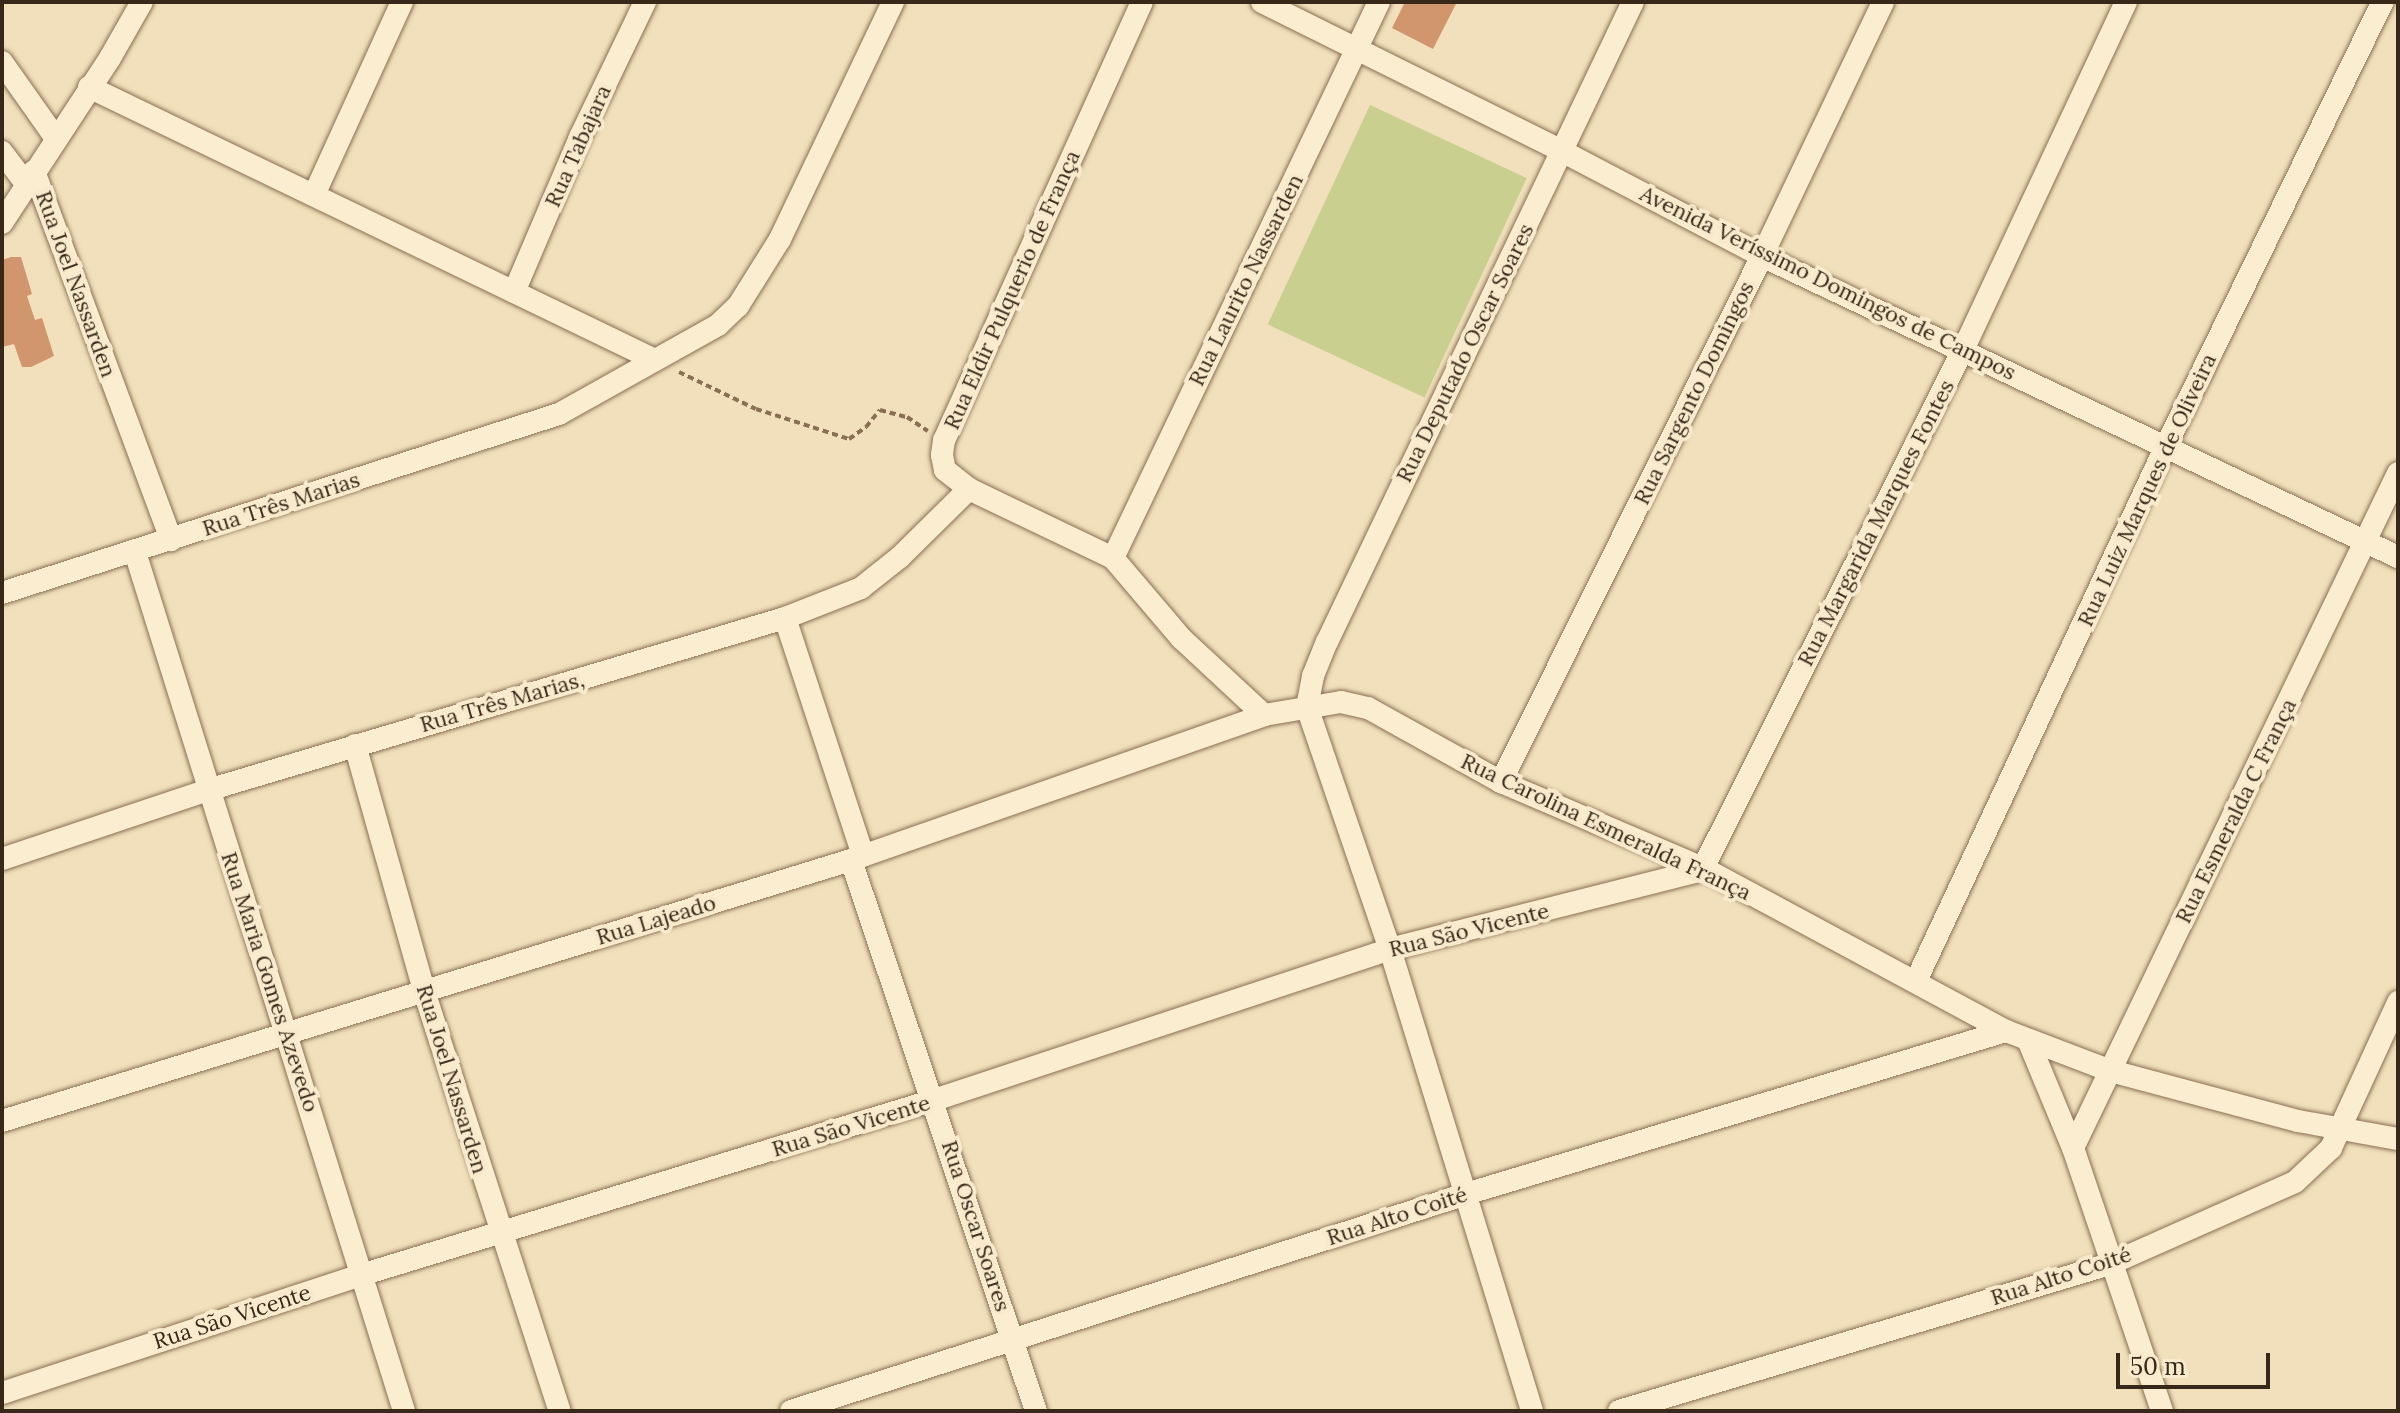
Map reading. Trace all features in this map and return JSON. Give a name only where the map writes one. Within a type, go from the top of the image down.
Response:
[{"type":"street","name":"Rua Joel Nassarden","points":[[142,2],[30,178],[171,540]]},
{"type":"street","points":[[314,195],[402,2]]},
{"type":"street","name":"Rua Tabajara","points":[[514,292],[581,135],[645,2]]},
{"type":"street","points":[[89,87],[655,360],[718,325],[738,306],[780,239],[893,2]]},
{"type":"street","name":"Rua Eldir Pulquerio de França","points":[[1142,2],[944,440],[945,470],[969,489],[1113,558],[1181,638],[1264,715]]},
{"type":"street","name":"Avenida Veríssimo Domingos de Campos","points":[[1262,2],[1562,151],[1762,256],[2398,557]]},
{"type":"street","name":"Rua Laurito Nassarden","points":[[1113,558],[1379,2]]},
{"type":"street","name":"Rua Deputado Oscar Soares","points":[[1307,707],[1313,676],[1327,642],[1633,2]]},
{"type":"street","name":"Rua Sargento Domingos","points":[[1501,782],[1762,256],[1883,2]]},
{"type":"street","name":"Rua Margarida Marques Fontes","points":[[1703,868],[1963,350],[2126,2]]},
{"type":"street","name":"Rua Luiz Marques de Oliveira","points":[[1916,981],[2165,448],[2383,2]]},
{"type":"street","points":[[2,62],[55,137]]},
{"type":"street","points":[[2,152],[30,178],[2,223]]},
{"type":"street","name":"Rua Três Marias","points":[[2,593],[559,414],[655,360]]},
{"type":"street","name":"Rua Esmeralda C França","points":[[2073,1148],[2398,473]]},
{"type":"street","name":"Rua Três Marias,","points":[[2,859],[208,790],[785,618],[861,588],[900,557],[969,489]]},
{"type":"street","name":"Rua Maria Gomes Azevedo","points":[[135,552],[404,1411]]},
{"type":"street","name":"Rua Oscar Soares","points":[[785,618],[857,857],[1036,1411]]},
{"type":"street","name":"Rua Carolina Esmeralda França","points":[[1307,707],[1341,702],[1368,708],[1501,782],[1703,868],[2028,1040],[2111,1071],[2298,1121],[2398,1139]]},
{"type":"street","points":[[1307,707],[1390,949],[1532,1411]]},
{"type":"street","name":"Rua Lajeado","points":[[2,1121],[857,857],[1264,715],[1307,707]]},
{"type":"street","name":"Rua Joel Nassarden","points":[[355,745],[424,991],[560,1411]]},
{"type":"street","name":"Rua São Vicente","points":[[2,1393],[361,1275],[501,1235],[934,1100],[1390,949],[1687,876],[1703,868]]},
{"type":"street","name":"Rua Alto Coité","points":[[1619,1411],[2110,1264],[2295,1182],[2331,1148],[2398,1002]]},
{"type":"street","name":"Rua Alto Coité","points":[[791,1411],[1466,1194],[2006,1031]]},
{"type":"street","points":[[2028,1040],[2073,1148],[2162,1411]]},
{"type":"path","points":[[655,360],[756,409],[849,439],[880,410],[907,417],[944,440]]},
{"type":"green space","points":[[1370,105],[1527,178],[1425,397],[1268,324]]},
{"type":"building","points":[[1405,2],[1457,2],[1433,49],[1392,28]]},
{"type":"building","points":[[21,257],[32,294],[27,296],[35,320],[42,318],[54,356],[31,367],[22,367],[14,344],[2,347],[2,260]]}]
